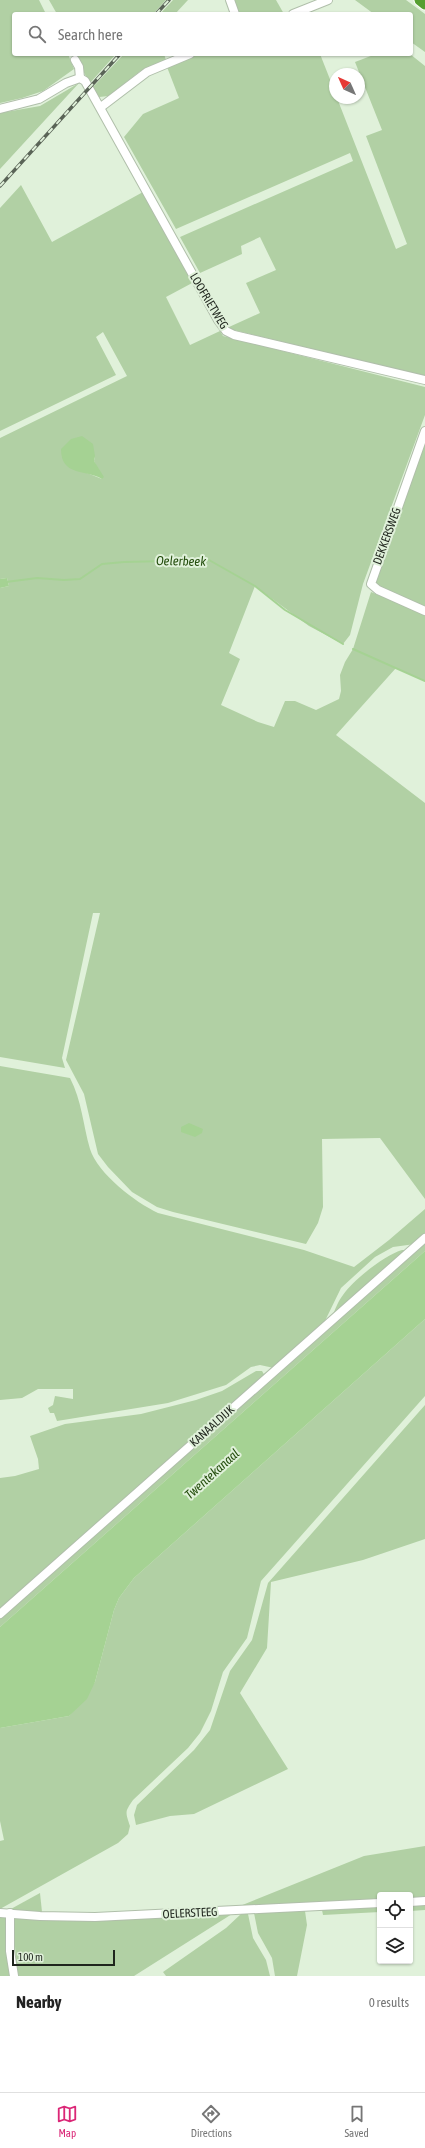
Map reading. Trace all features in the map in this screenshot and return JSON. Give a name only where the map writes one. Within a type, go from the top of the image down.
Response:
[{"type":"highway","points":[[420,0],[425,4]]},
{"type":"street","points":[[230,0],[234,12]]},
{"type":"street","points":[[298,12],[328,0]]},
{"type":"street","points":[[101,107],[147,72],[185,56]]},
{"type":"street","points":[[0,109],[39,100],[66,82],[80,78],[79,67],[75,60]]},
{"type":"street","name":"LOOFRIETWEG","points":[[80,78],[85,81],[101,107],[218,320],[226,331],[234,336],[425,380]]},
{"type":"street","name":"DEKKERSWEG","points":[[425,431],[371,584],[378,590],[425,611]]},
{"type":"street","name":"KANAALDIJK","points":[[0,1614],[425,1238]]},
{"type":"street","points":[[413,1902],[425,1901]]},
{"type":"street","name":"OELERSTEEG","points":[[0,1913],[40,1916],[95,1917],[377,1904]]},
{"type":"street","points":[[10,1913],[10,1951],[14,1976]]},
{"type":"shaded area","points":[[0,0],[39,0],[45,12],[12,12],[12,56],[69,56],[74,69],[43,91],[0,103]]},
{"type":"shaded area","points":[[49,0],[166,0],[155,12],[56,12]]},
{"type":"shaded area","points":[[173,0],[188,0],[177,12],[162,12]]},
{"type":"shaded area","points":[[233,0],[276,0],[283,12],[239,12]]},
{"type":"shaded area","points":[[355,0],[406,0],[425,14],[425,52],[413,43],[413,12],[371,12]]},
{"type":"shaded area","points":[[78,56],[114,56],[90,83],[83,71]]},
{"type":"shaded area","points":[[122,56],[165,56],[166,60],[139,72],[109,96],[99,97],[93,87]]},
{"type":"shaded area","points":[[193,56],[321,56],[329,77],[329,104],[339,104],[396,249],[407,244],[366,136],[382,130],[365,87],[365,68],[357,68],[355,62],[371,56],[412,56],[425,66],[425,376],[229,329],[229,327],[260,313],[246,283],[276,270],[260,237],[241,246],[242,254],[200,273],[180,237],[353,161],[350,153],[176,229],[124,137],[143,114],[179,98],[167,67]]},
{"type":"shaded area","points":[[79,83],[0,169],[0,113],[40,106]]},
{"type":"shaded area","points":[[21,185],[52,242],[143,192],[194,282],[166,297],[190,345],[220,331],[223,336],[425,387],[425,415],[363,584],[350,635],[343,644],[309,626],[255,586],[229,653],[240,659],[221,705],[258,722],[274,727],[285,701],[295,701],[316,710],[339,699],[341,691],[340,675],[345,662],[353,649],[371,592],[425,614],[425,681],[396,668],[336,735],[425,803],[425,1199],[380,1138],[322,1139],[323,1207],[318,1223],[306,1244],[157,1207],[132,1192],[108,1167],[98,1154],[84,1094],[66,1060],[100,913],[93,913],[62,1058],[65,1068],[0,1057],[0,588],[9,586],[7,578],[0,579],[0,438],[127,376],[103,332],[96,337],[116,375],[0,431],[0,208]],"holes":[[[95,456],[94,461],[102,479],[87,473]]]},
{"type":"shaded area","points":[[425,439],[425,609],[380,590],[373,580]]},
{"type":"shaded area","points":[[0,1066],[70,1078],[80,1104],[90,1149],[94,1158],[109,1177],[128,1195],[158,1213],[304,1250],[354,1267],[389,1240],[425,1209],[425,1235],[415,1244],[393,1247],[375,1257],[341,1288],[323,1325],[274,1368],[260,1365],[251,1367],[226,1385],[168,1403],[57,1421],[54,1413],[50,1413],[48,1408],[53,1405],[55,1396],[73,1399],[73,1389],[38,1389],[22,1398],[0,1400]]},
{"type":"shaded area","points":[[425,1242],[425,1251],[0,1627],[0,1618]]},
{"type":"shaded area","points":[[402,1250],[408,1250],[332,1317],[341,1297],[354,1282],[378,1262]]},
{"type":"shaded area","points":[[425,1319],[425,1396],[261,1581],[247,1638],[223,1672],[211,1711],[200,1733],[188,1748],[133,1800],[128,1807],[127,1817],[130,1826],[128,1834],[118,1843],[0,1909],[0,1841],[4,1840],[0,1821],[0,1728],[69,1716],[95,1682],[114,1610],[119,1598],[134,1578]]},
{"type":"shaded area","points":[[256,1371],[262,1371],[265,1376],[0,1610],[0,1478],[15,1476],[39,1469],[38,1459],[30,1436],[65,1424],[141,1414],[196,1400],[222,1391]]},
{"type":"shaded area","points":[[425,1405],[425,1539],[363,1560],[271,1582],[267,1648],[240,1693],[288,1769],[194,1814],[170,1816],[136,1825],[134,1815],[137,1805],[194,1750],[210,1730],[230,1671],[252,1640],[268,1583]]},
{"type":"shaded area","points":[[425,1846],[425,1898],[413,1899],[413,1892],[377,1892],[377,1901],[235,1908],[364,1856]]},
{"type":"shaded area","points":[[40,1893],[42,1912],[9,1910]]},
{"type":"shaded area","points":[[425,1905],[425,1910],[413,1911],[413,1906]]},
{"type":"shaded area","points":[[377,1907],[377,1912],[323,1915],[322,1910]]},
{"type":"shaded area","points":[[305,1911],[307,1925],[297,1976],[275,1976],[272,1958],[258,1933],[254,1913]]},
{"type":"shaded area","points":[[232,1914],[134,1976],[17,1976],[13,1916],[126,1919]]},
{"type":"shaded area","points":[[241,1914],[248,1914],[253,1938],[266,1960],[270,1976],[166,1976],[163,1972],[226,1928]]},
{"type":"shaded area","points":[[0,1916],[8,1916],[11,1976],[0,1976]]},
{"type":"water","points":[[82,436],[93,444],[95,456],[94,461],[104,477],[102,479],[70,468],[65,464],[62,458],[61,449],[71,439]]},
{"type":"water","points":[[7,578],[9,586],[0,588],[0,579]]},
{"type":"water","points":[[189,1123],[203,1129],[202,1133],[195,1137],[181,1132],[181,1127]]},
{"type":"water","name":"Twentekanaal","points":[[425,1251],[425,1319],[134,1578],[119,1598],[114,1610],[95,1682],[87,1699],[69,1716],[0,1728],[0,1627]]},
{"type":"waterway","name":"Oelerbeek","points":[[6,582],[37,578],[64,580],[80,579],[102,564],[209,560],[255,586],[285,610],[343,644]]},
{"type":"waterway","name":"Oelerbeek","points":[[353,649],[425,681]]},
{"type":"railway","points":[[158,12],[169,0]]},
{"type":"railway","points":[[0,186],[118,56]]}]
